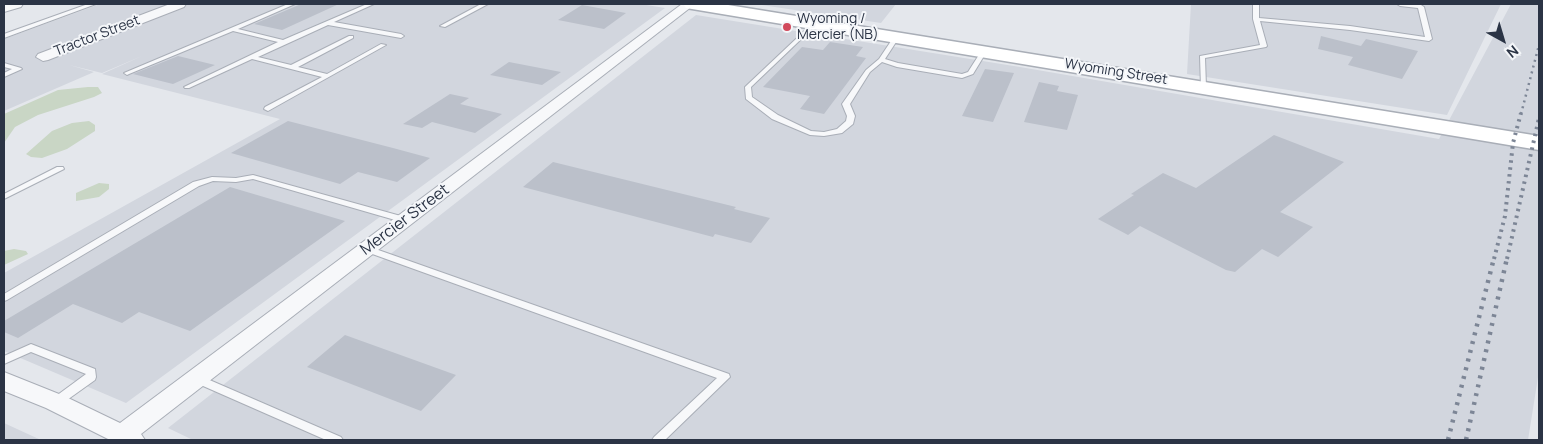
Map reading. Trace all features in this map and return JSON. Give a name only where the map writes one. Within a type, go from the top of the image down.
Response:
[{"type":"main road","name":"Wyoming Street","points":[[691,4],[984,50],[1539,143]]},
{"type":"street","points":[[4,8],[17,4]]},
{"type":"street","name":"Tractor Street","points":[[43,57],[180,4]]},
{"type":"street","name":"Mercier Street","points":[[127,438],[197,378],[691,4]]},
{"type":"street","points":[[4,381],[55,402],[127,438]]},
{"type":"lane","points":[[4,36],[93,4]]},
{"type":"lane","points":[[127,73],[292,4]]},
{"type":"lane","points":[[187,87],[252,56],[371,4]]},
{"type":"lane","points":[[444,26],[485,4]]},
{"type":"lane","points":[[1203,87],[1202,57],[1264,46],[1256,19],[1256,4]]},
{"type":"lane","points":[[1256,19],[1350,28],[1430,39],[1421,7],[1400,4]]},
{"type":"lane","points":[[328,23],[401,36]]},
{"type":"lane","points":[[815,23],[748,87],[748,98],[775,117],[810,133],[824,134],[840,131],[850,122],[851,116],[846,104],[868,71],[880,60],[897,36]]},
{"type":"lane","points":[[232,29],[284,42]]},
{"type":"lane","points":[[292,67],[351,37]]},
{"type":"lane","points":[[268,109],[383,45]]},
{"type":"lane","points":[[880,60],[962,76],[971,73],[984,50]]},
{"type":"lane","points":[[252,56],[328,76]]},
{"type":"lane","points":[[4,65],[18,69],[4,75]]},
{"type":"lane","points":[[4,197],[60,169]]},
{"type":"lane","points":[[4,298],[196,184],[212,179],[236,180],[253,177],[405,220]]},
{"type":"lane","points":[[367,249],[725,377],[658,440]]},
{"type":"lane","points":[[4,360],[31,348],[91,372],[90,377],[55,402]]},
{"type":"lane","points":[[197,378],[337,440]]},
{"type":"shaded area","points":[[100,4],[640,4],[665,8],[126,403],[4,351],[4,273],[280,119],[102,74],[142,56],[102,73],[69,65],[94,72],[4,111],[4,39]]},
{"type":"shaded area","points":[[755,4],[896,4],[881,23]]},
{"type":"shaded area","points":[[1191,4],[1501,4],[1447,115],[1187,74]]},
{"type":"shaded area","points":[[1511,4],[1539,4],[1539,371],[1528,440],[193,440],[168,428],[696,15],[1020,67],[1439,139]]},
{"type":"shaded area","points":[[4,423],[41,440],[4,440]]},
{"type":"green space","points":[[98,87],[102,93],[38,115],[15,127],[4,143],[4,114],[58,90]]},
{"type":"green space","points":[[89,121],[95,125],[95,131],[67,149],[42,158],[31,157],[26,154],[52,131],[72,123]]},
{"type":"green space","points":[[99,183],[109,184],[109,189],[99,197],[76,201],[76,193]]},
{"type":"green space","points":[[14,249],[26,251],[28,254],[4,265],[4,251]]},
{"type":"building","points":[[301,4],[339,4],[282,30],[254,24]]},
{"type":"building","points":[[582,5],[626,13],[604,29],[558,20]]},
{"type":"building","points":[[1321,36],[1361,46],[1366,39],[1418,51],[1402,79],[1348,65],[1353,57],[1318,49]]},
{"type":"building","points":[[830,42],[863,47],[856,56],[866,58],[824,114],[800,109],[810,96],[763,87],[802,47],[823,50]]},
{"type":"building","points":[[178,56],[215,65],[173,84],[133,74]]},
{"type":"building","points":[[509,62],[561,72],[542,85],[490,75]]},
{"type":"building","points":[[985,69],[1014,73],[993,122],[962,116]]},
{"type":"building","points":[[1039,82],[1059,86],[1057,91],[1078,95],[1067,130],[1024,122]]},
{"type":"building","points":[[450,94],[469,98],[460,104],[502,114],[475,133],[432,122],[422,128],[403,124]]},
{"type":"building","points":[[288,121],[430,158],[397,182],[358,172],[340,184],[231,153]]},
{"type":"building","points":[[1274,135],[1344,162],[1280,212],[1313,227],[1278,257],[1262,249],[1235,272],[1226,270],[1140,226],[1128,235],[1098,219],[1163,173],[1196,188]]},
{"type":"building","points":[[553,162],[736,207],[734,209],[770,218],[751,243],[715,234],[713,237],[523,187]]},
{"type":"building","points":[[230,187],[345,221],[190,331],[139,312],[122,323],[73,304],[18,338],[4,332],[4,321]]},
{"type":"building","points":[[345,335],[456,375],[421,411],[307,367]]},
{"type":"railway","points":[[1521,114],[1539,45]]},
{"type":"railway","points":[[1494,259],[1505,216],[1513,143],[1521,113]]},
{"type":"railway","points":[[1507,259],[1539,118]]},
{"type":"railway","points":[[1448,440],[1494,258]]},
{"type":"railway","points":[[1466,440],[1507,258]]},
{"type":"place","name":"Wyoming / Mercier (NB)","points":[[787,27]]}]
